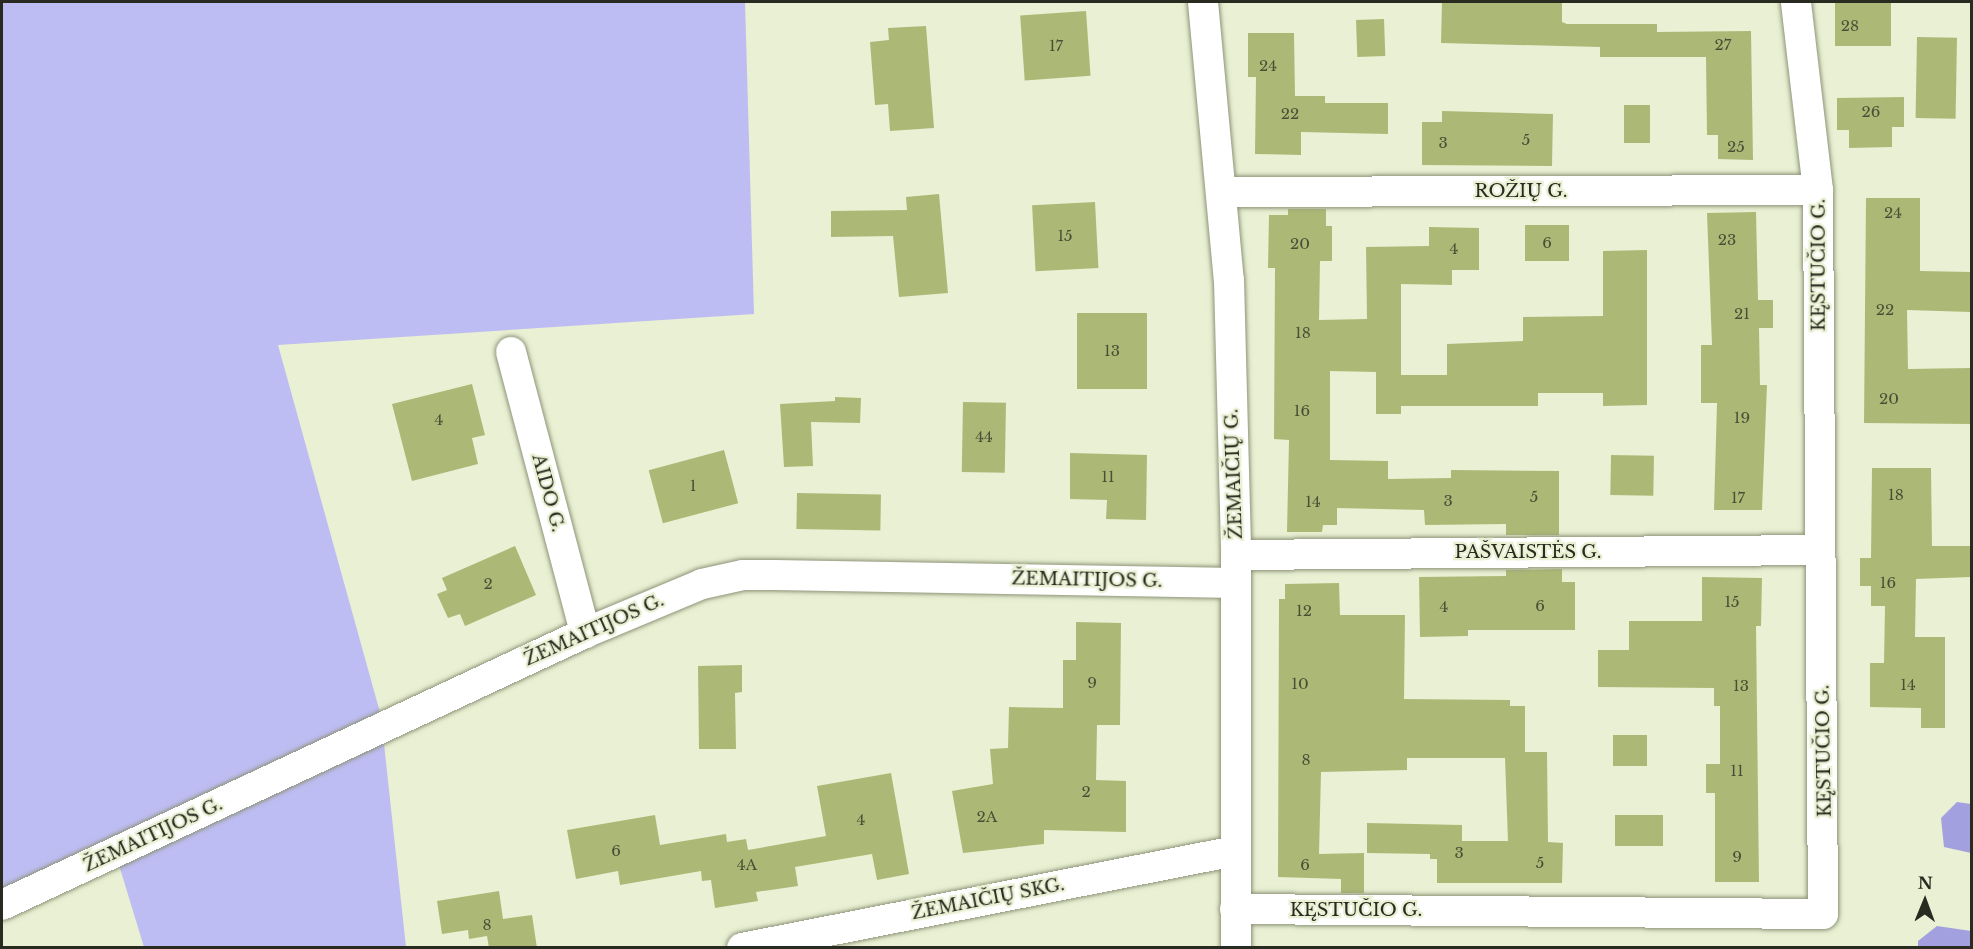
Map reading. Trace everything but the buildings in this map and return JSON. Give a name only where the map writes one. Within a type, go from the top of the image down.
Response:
[{"type":"street","name":"ŽEMAIČIŲ G.","points":[[1203,2],[1223,192],[1236,569],[1236,948]]},
{"type":"street","name":"KĘSTUČIO G.","points":[[1235,909],[1824,914],[1825,745],[1819,550],[1818,190],[1796,2]]},
{"type":"street","name":"ROŽIŲ G.","points":[[1223,192],[1818,190]]},
{"type":"street","name":"AIDO G.","points":[[511,352],[585,633]]},
{"type":"street","name":"PAŠVAISTĖS G.","points":[[1236,569],[1819,550]]},
{"type":"street","name":"ŽEMAITIJOS G.","points":[[2,905],[585,633],[702,584],[743,575],[1236,569]]},
{"type":"street","name":"ŽEMAIČIŲ SKG.","points":[[742,948],[1235,851]]},
{"type":"shaded area","points":[[2,2],[745,2],[754,314],[278,345],[381,716],[406,947],[144,947],[115,852],[2,905]]},
{"type":"shaded area","points":[[1957,802],[1971,804],[1971,853],[1944,847],[1941,818]]},
{"type":"shaded area","points":[[1937,926],[1971,931],[1971,947],[1918,947],[1918,941]]}]
